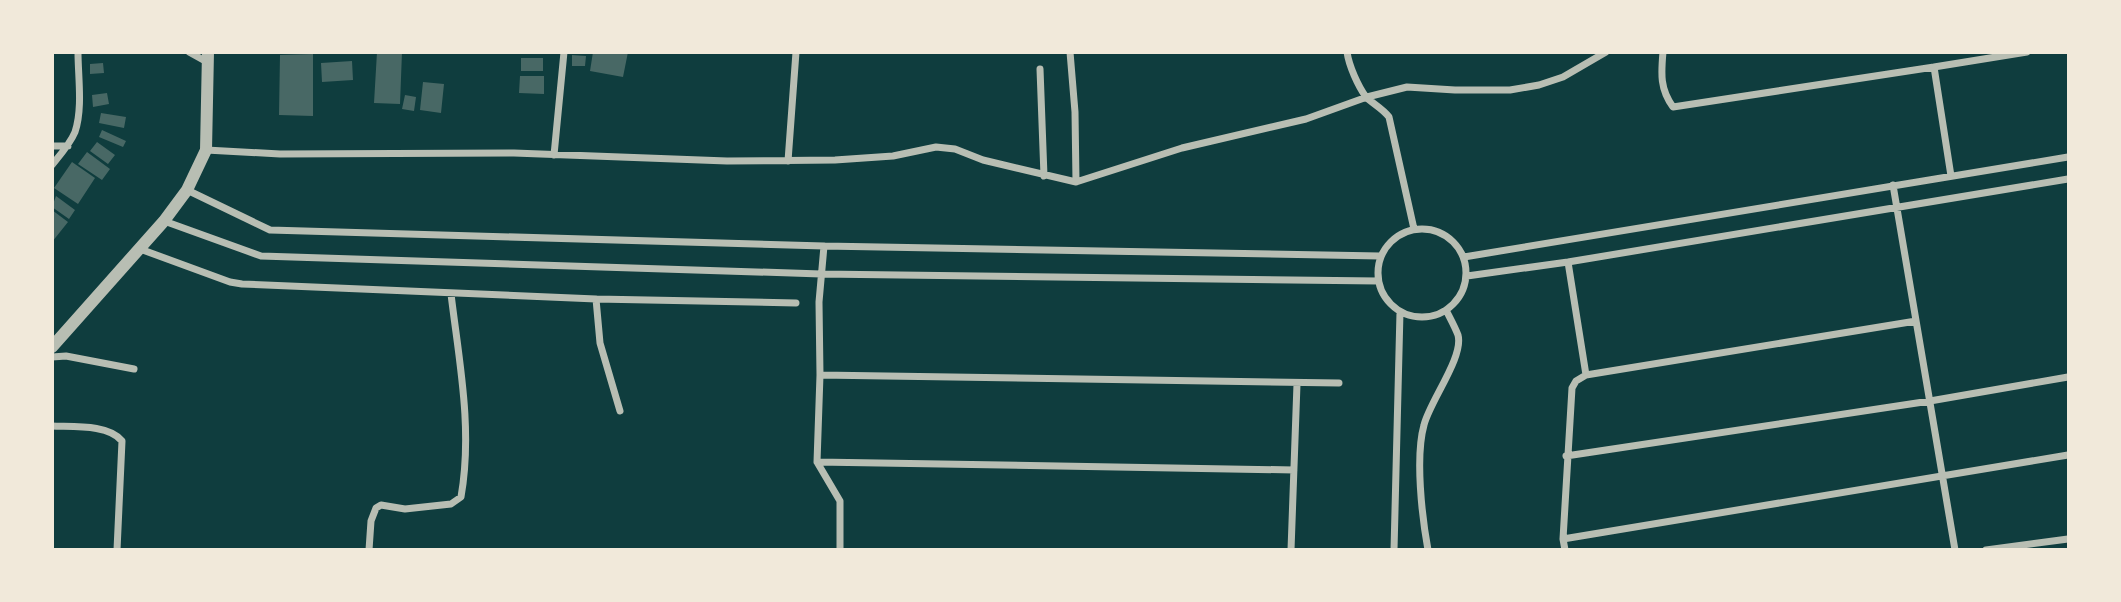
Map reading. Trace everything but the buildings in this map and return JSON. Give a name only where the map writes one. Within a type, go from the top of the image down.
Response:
[{"type":"street","points":[[52,164],[68,146],[75,131],[78,114],[78,52]]},
{"type":"street","points":[[52,347],[164,221],[187,190],[206,150],[208,57],[189,52]]},
{"type":"street","points":[[554,155],[564,52]]},
{"type":"street","points":[[788,160],[796,52]]},
{"type":"street","points":[[1070,52],[1075,112],[1076,182]]},
{"type":"street","points":[[1347,52],[1348,60],[1367,97],[1389,117],[1414,229]]},
{"type":"street","points":[[206,150],[279,154],[457,152],[727,161],[835,160],[893,156],[936,147],[955,149],[983,160],[1076,182],[1182,148],[1306,119],[1367,97],[1406,87],[1510,90],[1539,85],[1563,78],[1606,52]]},
{"type":"street","points":[[1663,52],[1661,82],[1665,96],[1673,107],[2026,52]]},
{"type":"street","points":[[1934,66],[1951,176]]},
{"type":"street","points":[[1040,69],[1044,176]]},
{"type":"street","points":[[52,146],[68,146]]},
{"type":"street","points":[[1464,257],[2068,158]]},
{"type":"street","points":[[1467,276],[1568,262],[2068,179]]},
{"type":"street","points":[[1893,185],[1955,550]]},
{"type":"street","points":[[187,190],[270,230],[824,246],[1381,256]]},
{"type":"street","points":[[164,221],[261,256],[821,274],[1378,281]]},
{"type":"street","points":[[1414,229],[1434,230],[1452,240],[1464,257],[1467,276],[1461,296],[1446,310],[1423,318],[1400,312],[1385,299],[1378,281],[1381,256],[1394,239],[1414,229]]},
{"type":"street","points":[[824,246],[817,462],[840,501],[840,550]]},
{"type":"street","points":[[140,249],[242,284],[596,299],[796,303]]},
{"type":"street","points":[[1568,262],[1586,375]]},
{"type":"street","points":[[369,550],[371,521],[376,508],[381,505],[405,509],[452,504],[461,497],[465,475],[465,390],[451,294]]},
{"type":"street","points":[[596,299],[600,343],[620,411]]},
{"type":"street","points":[[1427,550],[1420,459],[1423,426],[1439,388],[1450,372],[1459,337],[1446,310]]},
{"type":"street","points":[[1394,550],[1400,312]]},
{"type":"street","points":[[1564,550],[1566,456],[1572,388],[1576,381],[1586,375],[1916,321]]},
{"type":"street","points":[[52,357],[66,356],[134,369]]},
{"type":"street","points":[[820,375],[1339,383]]},
{"type":"street","points":[[1566,456],[1930,401],[2068,377]]},
{"type":"street","points":[[1291,550],[1297,384]]},
{"type":"street","points":[[52,426],[103,430],[118,436],[122,441],[117,550]]},
{"type":"street","points":[[1563,539],[2068,456]]},
{"type":"street","points":[[817,462],[1294,470]]},
{"type":"street","points":[[1986,550],[2068,539]]}]
